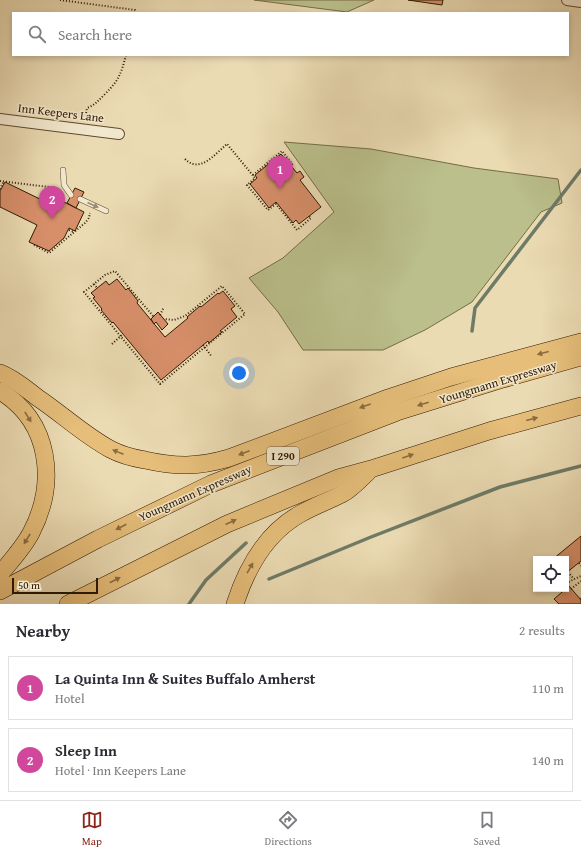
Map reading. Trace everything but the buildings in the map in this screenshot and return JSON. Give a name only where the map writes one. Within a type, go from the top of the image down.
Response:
[{"type":"highway","points":[[0,372],[111,450],[124,455],[158,463],[175,466],[192,466],[229,458],[356,409],[444,380],[581,342]]},
{"type":"highway","name":"Youngmann Expressway","points":[[0,591],[98,539],[211,484],[397,412],[503,379],[581,357]]},
{"type":"highway","points":[[0,391],[15,401],[24,410],[37,433],[42,444],[46,461],[47,480],[44,499],[31,532],[22,548],[0,574]]},
{"type":"highway","points":[[68,604],[246,515],[338,478],[371,469],[489,431],[581,406]]},
{"type":"highway","points":[[236,604],[246,574],[259,551],[271,537],[300,514],[344,493],[371,469]]},
{"type":"street","points":[[567,0],[581,2]]},
{"type":"street","name":"Inn Keepers Lane","points":[[0,119],[118,134]]},
{"type":"lane","points":[[63,170],[64,185],[71,195]]},
{"type":"lane","points":[[80,199],[106,211]]},
{"type":"path","points":[[60,0],[136,10],[135,12]]},
{"type":"path","points":[[86,113],[87,108],[98,101],[116,82],[123,67],[126,56]]},
{"type":"path","points":[[185,159],[194,165],[201,164],[227,144],[255,178],[247,185],[257,195],[268,210],[276,204],[297,230],[311,218],[309,216]]},
{"type":"path","points":[[253,175],[282,151],[292,164],[290,165]]},
{"type":"path","points":[[0,180],[58,188],[60,192]]},
{"type":"path","points":[[0,190],[4,181]]},
{"type":"path","points":[[32,250],[34,245],[49,253],[85,223],[89,218],[89,211]]},
{"type":"path","points":[[69,230],[74,232]]},
{"type":"path","points":[[153,316],[114,271],[105,275],[84,292],[122,335],[160,384],[204,346],[245,314],[229,297],[222,286],[186,316],[174,320],[164,319]]},
{"type":"path","points":[[94,284],[98,288]]},
{"type":"path","points":[[160,315],[164,307]]},
{"type":"path","points":[[112,344],[122,335]]},
{"type":"path","points":[[204,346],[212,357]]},
{"type":"path","points":[[578,563],[581,566]]},
{"type":"path","points":[[569,573],[574,579]]},
{"type":"path","points":[[569,580],[581,576]]},
{"type":"path","points":[[571,589],[581,581]]},
{"type":"green space","points":[[254,0],[374,0],[347,12]]},
{"type":"green space","points":[[284,142],[371,149],[474,168],[558,179],[562,203],[541,212],[472,302],[425,330],[383,350],[303,350],[278,312],[249,278],[283,258],[334,212]]},
{"type":"waterway","points":[[472,331],[475,308],[581,170]]},
{"type":"waterway","points":[[269,579],[371,537],[500,487],[581,466]]},
{"type":"waterway","points":[[189,604],[206,580],[246,543]]},
{"type":"place","name":"La Quinta Inn & Suites Buffalo Amherst","points":[[280,189]]},
{"type":"place","name":"Sleep Inn","points":[[52,219]]}]
